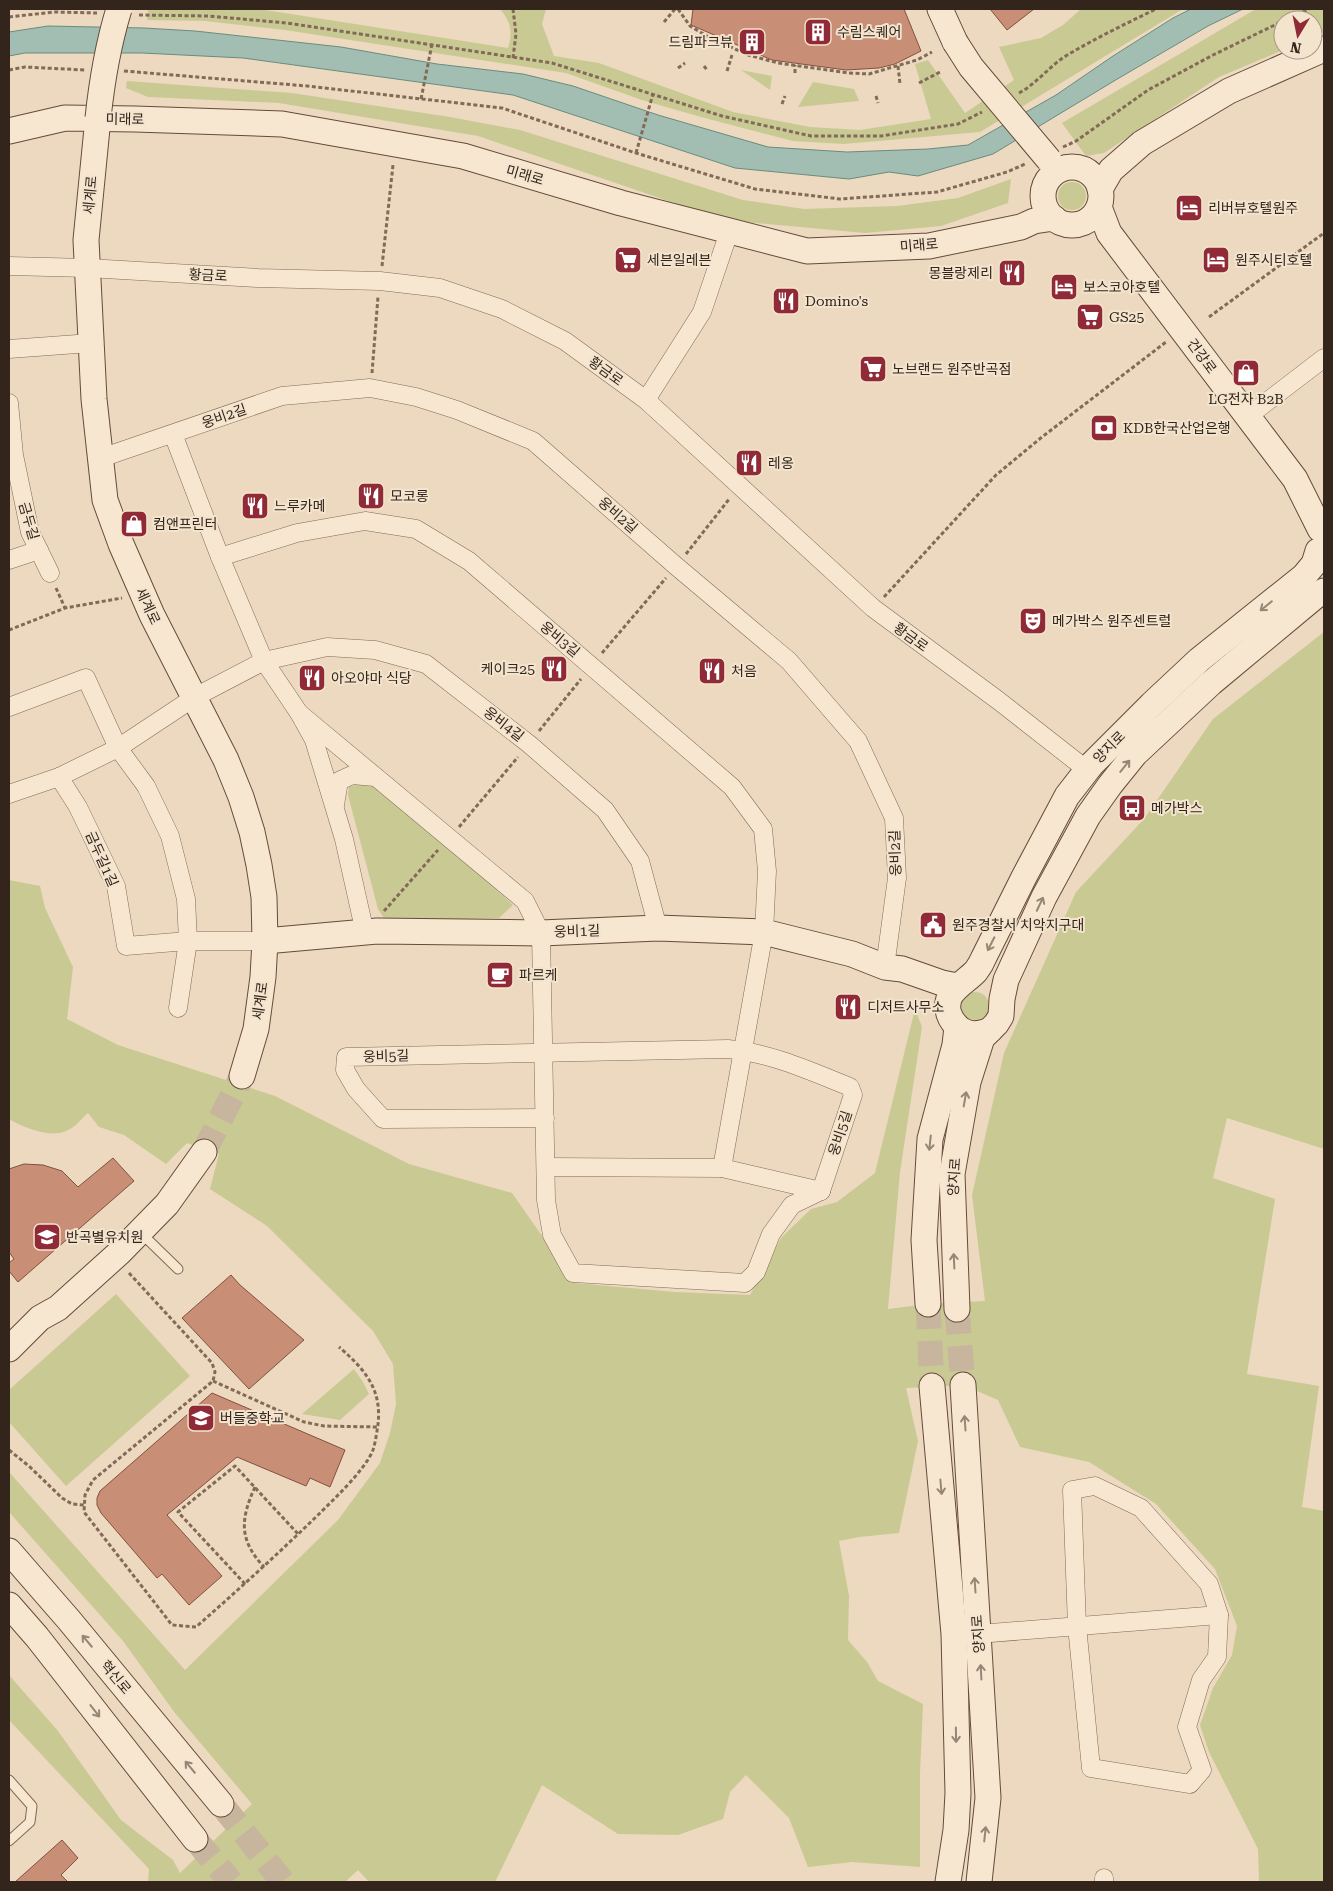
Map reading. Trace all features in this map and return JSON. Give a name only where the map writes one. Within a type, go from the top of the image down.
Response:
[{"type":"street","points":[[940,9],[971,67],[1051,163],[1082,169],[1098,192]]},
{"type":"street","name":"세계로","points":[[119,12],[109,43],[102,76],[86,240],[94,399],[102,458],[105,500],[152,615],[226,760],[241,797],[252,832],[264,897],[265,941],[263,977],[256,1029],[242,1076]]},
{"type":"street","points":[[1051,163],[1044,188],[1044,216],[1067,225],[1077,224],[1098,192],[1142,143],[1229,91],[1324,49]]},
{"type":"street","name":"미래로","points":[[9,131],[65,118],[282,124],[463,156],[729,232],[807,252],[930,246],[1021,227],[1044,216]]},
{"type":"street","name":"건강로","points":[[1098,192],[1108,233],[1295,479]]},
{"type":"street","points":[[646,400],[702,312],[729,232]]},
{"type":"street","name":"황금로","points":[[9,266],[88,268],[258,278],[380,281],[440,288],[502,309],[565,341],[646,400],[873,608],[999,701],[1082,766]]},
{"type":"street","points":[[9,349],[91,343]]},
{"type":"street","points":[[1247,418],[1324,358]]},
{"type":"street","name":"웅비2길","points":[[102,458],[282,396],[370,388],[416,397],[457,410],[533,440],[676,566],[789,661],[858,741],[894,818],[897,878],[885,967]]},
{"type":"street","name":"금두길","points":[[9,402],[14,455],[30,532],[50,574]]},
{"type":"street","points":[[173,434],[220,557],[264,661],[299,713],[314,740],[344,839],[364,932]]},
{"type":"street","points":[[1295,479],[1324,496]]},
{"type":"street","points":[[1295,479],[1318,549]]},
{"type":"street","name":"웅비3길","points":[[220,557],[297,533],[365,521],[416,529],[469,561],[732,787],[763,829],[767,871],[764,932]]},
{"type":"street","name":"양지로","points":[[962,984],[1003,919],[1067,796],[1091,765],[1152,704],[1318,549]]},
{"type":"street","name":"금두길","points":[[9,560],[39,550]]},
{"type":"street","name":"양지로","points":[[1004,990],[1044,897],[1088,816],[1110,785],[1135,754],[1178,711],[1324,591]]},
{"type":"street","name":"웅비4길","points":[[195,697],[264,661],[328,647],[375,650],[426,664],[528,744],[605,810],[640,861],[658,928]]},
{"type":"street","points":[[9,707],[86,678],[118,748],[146,786],[170,836],[186,899],[188,941],[178,1008]]},
{"type":"street","points":[[9,794],[59,777],[118,748],[195,697]]},
{"type":"street","points":[[1003,919],[1013,883],[1062,790],[1095,750],[1134,711],[1152,704]]},
{"type":"street","points":[[299,713],[525,901],[540,933],[546,1200],[552,1235],[573,1273],[745,1284],[756,1272],[771,1234],[792,1206],[821,1191]]},
{"type":"street","points":[[334,808],[339,781],[352,774],[375,777]]},
{"type":"street","name":"금두길1길","points":[[59,777],[78,807],[116,886],[126,946],[188,941],[265,941]]},
{"type":"street","name":"웅비1길","points":[[265,941],[364,932],[540,933],[658,928],[764,932],[852,954],[885,967],[902,969],[942,983],[962,984]]},
{"type":"street","points":[[722,1168],[764,932]]},
{"type":"street","points":[[974,979],[984,980],[998,991],[1004,990],[1001,1016],[996,1024],[970,1037],[951,1019],[948,1011],[962,984],[974,979]]},
{"type":"street","name":"양지로","points":[[928,1304],[924,1240],[930,1139],[970,1037]]},
{"type":"street","name":"양지로","points":[[957,1309],[952,1174],[968,1082],[970,1037]]},
{"type":"street","name":"웅비5길","points":[[545,1118],[383,1119],[356,1089],[345,1070],[346,1057],[728,1049],[789,1063],[850,1087],[853,1096],[821,1191]]},
{"type":"street","points":[[9,1349],[40,1318],[58,1308],[140,1232],[167,1204],[204,1152]]},
{"type":"street","points":[[546,1167],[722,1168],[821,1191]]},
{"type":"street","name":"양지로","points":[[948,1882],[956,1830],[966,1634],[963,1385]]},
{"type":"street","name":"양지로","points":[[932,1386],[988,1798],[979,1882]]},
{"type":"street","points":[[1095,1486],[1141,1508],[1209,1584],[1219,1616],[1218,1657],[1201,1680],[1187,1727],[1202,1770],[1190,1784],[1091,1768],[1077,1626],[1072,1490],[1095,1486]]},
{"type":"street","name":"혁신로","points":[[9,1551],[69,1620],[221,1804]]},
{"type":"street","points":[[9,1605],[37,1637],[195,1839]]},
{"type":"street","points":[[966,1634],[1219,1616]]},
{"type":"lane","points":[[140,1232],[178,1269]]},
{"type":"lane","points":[[9,1780],[32,1806],[30,1822],[9,1841]]},
{"type":"path","points":[[512,9],[516,34],[513,58]]},
{"type":"path","points":[[664,22],[676,9],[690,26],[734,49],[766,61],[849,73],[869,74],[917,60],[932,52]]},
{"type":"path","points":[[1011,96],[1026,88],[1062,59],[1108,32],[1153,9]]},
{"type":"path","points":[[9,17],[54,12],[119,12],[208,16],[277,22],[432,44],[552,63],[722,116],[811,136],[881,136],[958,124],[988,108]]},
{"type":"path","points":[[118,71],[307,86],[502,108],[636,153],[755,189],[840,199],[937,192],[1007,172],[1051,163],[1076,142],[1148,90],[1273,25]]},
{"type":"path","points":[[421,99],[432,44]]},
{"type":"path","points":[[727,71],[732,55]]},
{"type":"path","points":[[678,68],[685,63]]},
{"type":"path","points":[[9,70],[25,66],[90,70]]},
{"type":"path","points":[[704,66],[707,70]]},
{"type":"path","points":[[795,66],[795,73]]},
{"type":"path","points":[[898,66],[900,84]]},
{"type":"path","points":[[919,83],[942,71]]},
{"type":"path","points":[[636,153],[653,94]]},
{"type":"path","points":[[782,104],[785,96]]},
{"type":"path","points":[[876,96],[878,103]]},
{"type":"path","points":[[1209,317],[1324,233]]},
{"type":"path","points":[[873,608],[996,475],[1167,341]]},
{"type":"path","points":[[676,566],[740,486]]},
{"type":"path","points":[[50,574],[65,608]]},
{"type":"path","points":[[9,630],[65,608],[143,594]]},
{"type":"path","points":[[114,1257],[212,1363],[215,1372],[213,1381],[93,1480],[85,1495],[84,1512],[172,1625],[196,1626],[245,1584],[338,1496],[373,1450],[380,1412],[372,1381],[358,1363],[339,1347]]},
{"type":"path","points":[[213,1381],[304,1422],[324,1426],[377,1427]]},
{"type":"path","points":[[9,1450],[62,1498],[72,1504],[84,1505]]},
{"type":"path","points":[[245,1584],[178,1512],[235,1466],[298,1534]]},
{"type":"path","points":[[255,1487],[245,1512],[245,1536],[253,1555],[264,1567]]},
{"type":"green space","points":[[259,9],[508,48],[510,27],[507,18],[500,9],[546,9],[542,24],[554,56],[599,63],[733,112],[810,127],[860,130],[931,119],[915,64],[928,60],[965,113],[1014,80],[999,47],[1041,38],[1063,25],[1081,9],[1183,9],[980,132],[844,144],[793,141],[642,100],[566,73],[285,30],[205,21],[147,20],[148,10]]},
{"type":"green space","points":[[1256,9],[1324,9],[1323,32],[1323,10],[1273,10],[1273,54],[1219,77],[1104,153],[1086,156],[1062,123]]},
{"type":"green space","points":[[741,70],[772,76],[770,90]]},
{"type":"green space","points":[[127,81],[292,93],[450,117],[520,130],[743,200],[804,209],[897,206],[958,198],[1011,179],[1008,203],[941,226],[865,233],[746,222],[689,208],[478,136],[279,103],[148,97],[126,88]]},
{"type":"green space","points":[[813,82],[854,89],[859,101],[798,107]]},
{"type":"green space","points":[[1072,182],[1082,186],[1086,196],[1082,206],[1072,210],[1062,206],[1058,196],[1062,186]]},
{"type":"green space","points":[[1324,632],[1324,1149],[1227,1118],[1213,1178],[1275,1199],[1247,1374],[1319,1386],[1302,1507],[1324,1511],[1324,1882],[1259,1882],[1258,1849],[1209,1752],[1200,1725],[1213,1688],[1232,1655],[1237,1626],[1215,1569],[1156,1504],[1089,1462],[1020,1447],[998,1400],[963,1385],[906,1388],[918,1441],[899,1533],[839,1541],[849,1596],[848,1640],[867,1662],[878,1681],[923,1704],[920,1773],[920,1867],[852,1862],[808,1867],[789,1818],[746,1775],[730,1792],[723,1819],[678,1835],[618,1834],[542,1785],[495,1882],[369,1882],[358,1870],[345,1882],[148,1882],[149,1869],[9,1720],[9,1675],[58,1731],[121,1820],[173,1860],[180,1873],[252,1804],[175,1713],[123,1641],[9,1512],[9,1472],[185,1670],[338,1520],[380,1463],[390,1433],[396,1404],[393,1364],[373,1331],[267,1226],[210,1189],[219,1154],[187,1143],[166,1164],[124,1135],[99,1127],[88,1113],[72,1128],[55,1133],[39,1132],[9,1119],[9,880],[40,886],[45,908],[73,967],[67,1019],[118,1045],[275,1096],[409,1164],[512,1193],[575,1283],[675,1292],[750,1295],[781,1238],[811,1209],[837,1202],[875,1173],[915,1009],[922,1027],[900,1172],[888,1309],[928,1304],[985,1301],[972,1195],[1004,1053],[1076,892],[1144,819],[1213,719]]},
{"type":"green space","points":[[364,782],[378,788],[453,851],[513,905],[499,918],[386,921],[378,909],[348,795],[349,787]]},
{"type":"green space","points":[[975,992],[985,996],[989,1006],[985,1016],[975,1020],[965,1016],[961,1006],[965,996]]},
{"type":"green space","points":[[116,1294],[190,1376],[66,1486],[9,1422],[9,1390]]},
{"type":"green space","points":[[354,1369],[369,1394],[340,1420],[302,1414]]},
{"type":"shaded area","points":[[1191,9],[1243,9],[1208,26],[993,154],[918,176],[889,172],[849,179],[735,168],[513,95],[243,58],[142,53],[25,53],[9,56],[9,32],[48,26],[195,31],[341,47],[437,64],[523,74],[573,86],[658,115],[768,147],[847,152],[928,149],[968,145],[1056,95],[1113,56],[1173,18]]},
{"type":"building","points":[[693,9],[904,9],[921,51],[895,64],[879,68],[846,70],[772,60],[691,25]]},
{"type":"building","points":[[990,9],[1034,9],[1007,30]]},
{"type":"building","points":[[113,1158],[134,1181],[18,1282],[9,1271],[9,1263],[14,1259],[9,1252],[9,1169],[24,1164],[43,1165],[62,1171],[78,1187]]},
{"type":"building","points":[[231,1275],[304,1340],[249,1389],[182,1318]]},
{"type":"building","points":[[212,1393],[345,1450],[330,1487],[310,1478],[306,1486],[237,1457],[167,1515],[222,1576],[189,1605],[162,1574],[157,1578],[101,1513],[97,1505],[97,1498],[100,1491]]},
{"type":"building","points":[[62,1840],[78,1858],[61,1875],[68,1882],[15,1882]]},
{"type":"tunnel","points":[[204,1152],[242,1076]]},
{"type":"tunnel","points":[[928,1304],[932,1386]]},
{"type":"tunnel","points":[[957,1309],[963,1385]]},
{"type":"tunnel","points":[[221,1804],[283,1882]]},
{"type":"tunnel","points":[[195,1839],[231,1882]]},
{"type":"place","name":"수림스퀘어","points":[[818,32]]},
{"type":"place","name":"드림파크뷰","points":[[752,42]]},
{"type":"place","name":"리버뷰호텔원주","points":[[1189,208]]},
{"type":"place","name":"세븐일레븐","points":[[628,260]]},
{"type":"place","name":"원주시티호텔","points":[[1216,260]]},
{"type":"place","name":"몽블랑제리","points":[[1012,273]]},
{"type":"place","name":"보스코아호텔","points":[[1064,287]]},
{"type":"place","name":"Domino's","points":[[786,301]]},
{"type":"place","name":"GS25","points":[[1090,317]]},
{"type":"place","name":"노브랜드 원주반곡점","points":[[873,369]]},
{"type":"place","name":"LG전자 B2B","points":[[1246,373]]},
{"type":"place","name":"KDB한국산업은행","points":[[1104,428]]},
{"type":"place","name":"레옹","points":[[749,463]]},
{"type":"place","name":"모코롱","points":[[371,496]]},
{"type":"place","name":"느루카메","points":[[255,506]]},
{"type":"place","name":"컴앤프린터","points":[[134,524]]},
{"type":"place","name":"메가박스 원주센트럴","points":[[1033,621]]},
{"type":"place","name":"케이크25","points":[[554,669]]},
{"type":"place","name":"처음","points":[[712,671]]},
{"type":"place","name":"아오야마 식당","points":[[312,678]]},
{"type":"place","name":"메가박스","points":[[1132,808]]},
{"type":"place","name":"원주경찰서 치악지구대","points":[[933,925]]},
{"type":"place","name":"파르케","points":[[500,975]]},
{"type":"place","name":"디저트사무소","points":[[848,1007]]},
{"type":"place","name":"반곡별유치원","points":[[47,1237]]},
{"type":"place","name":"버들중학교","points":[[201,1418]]}]
